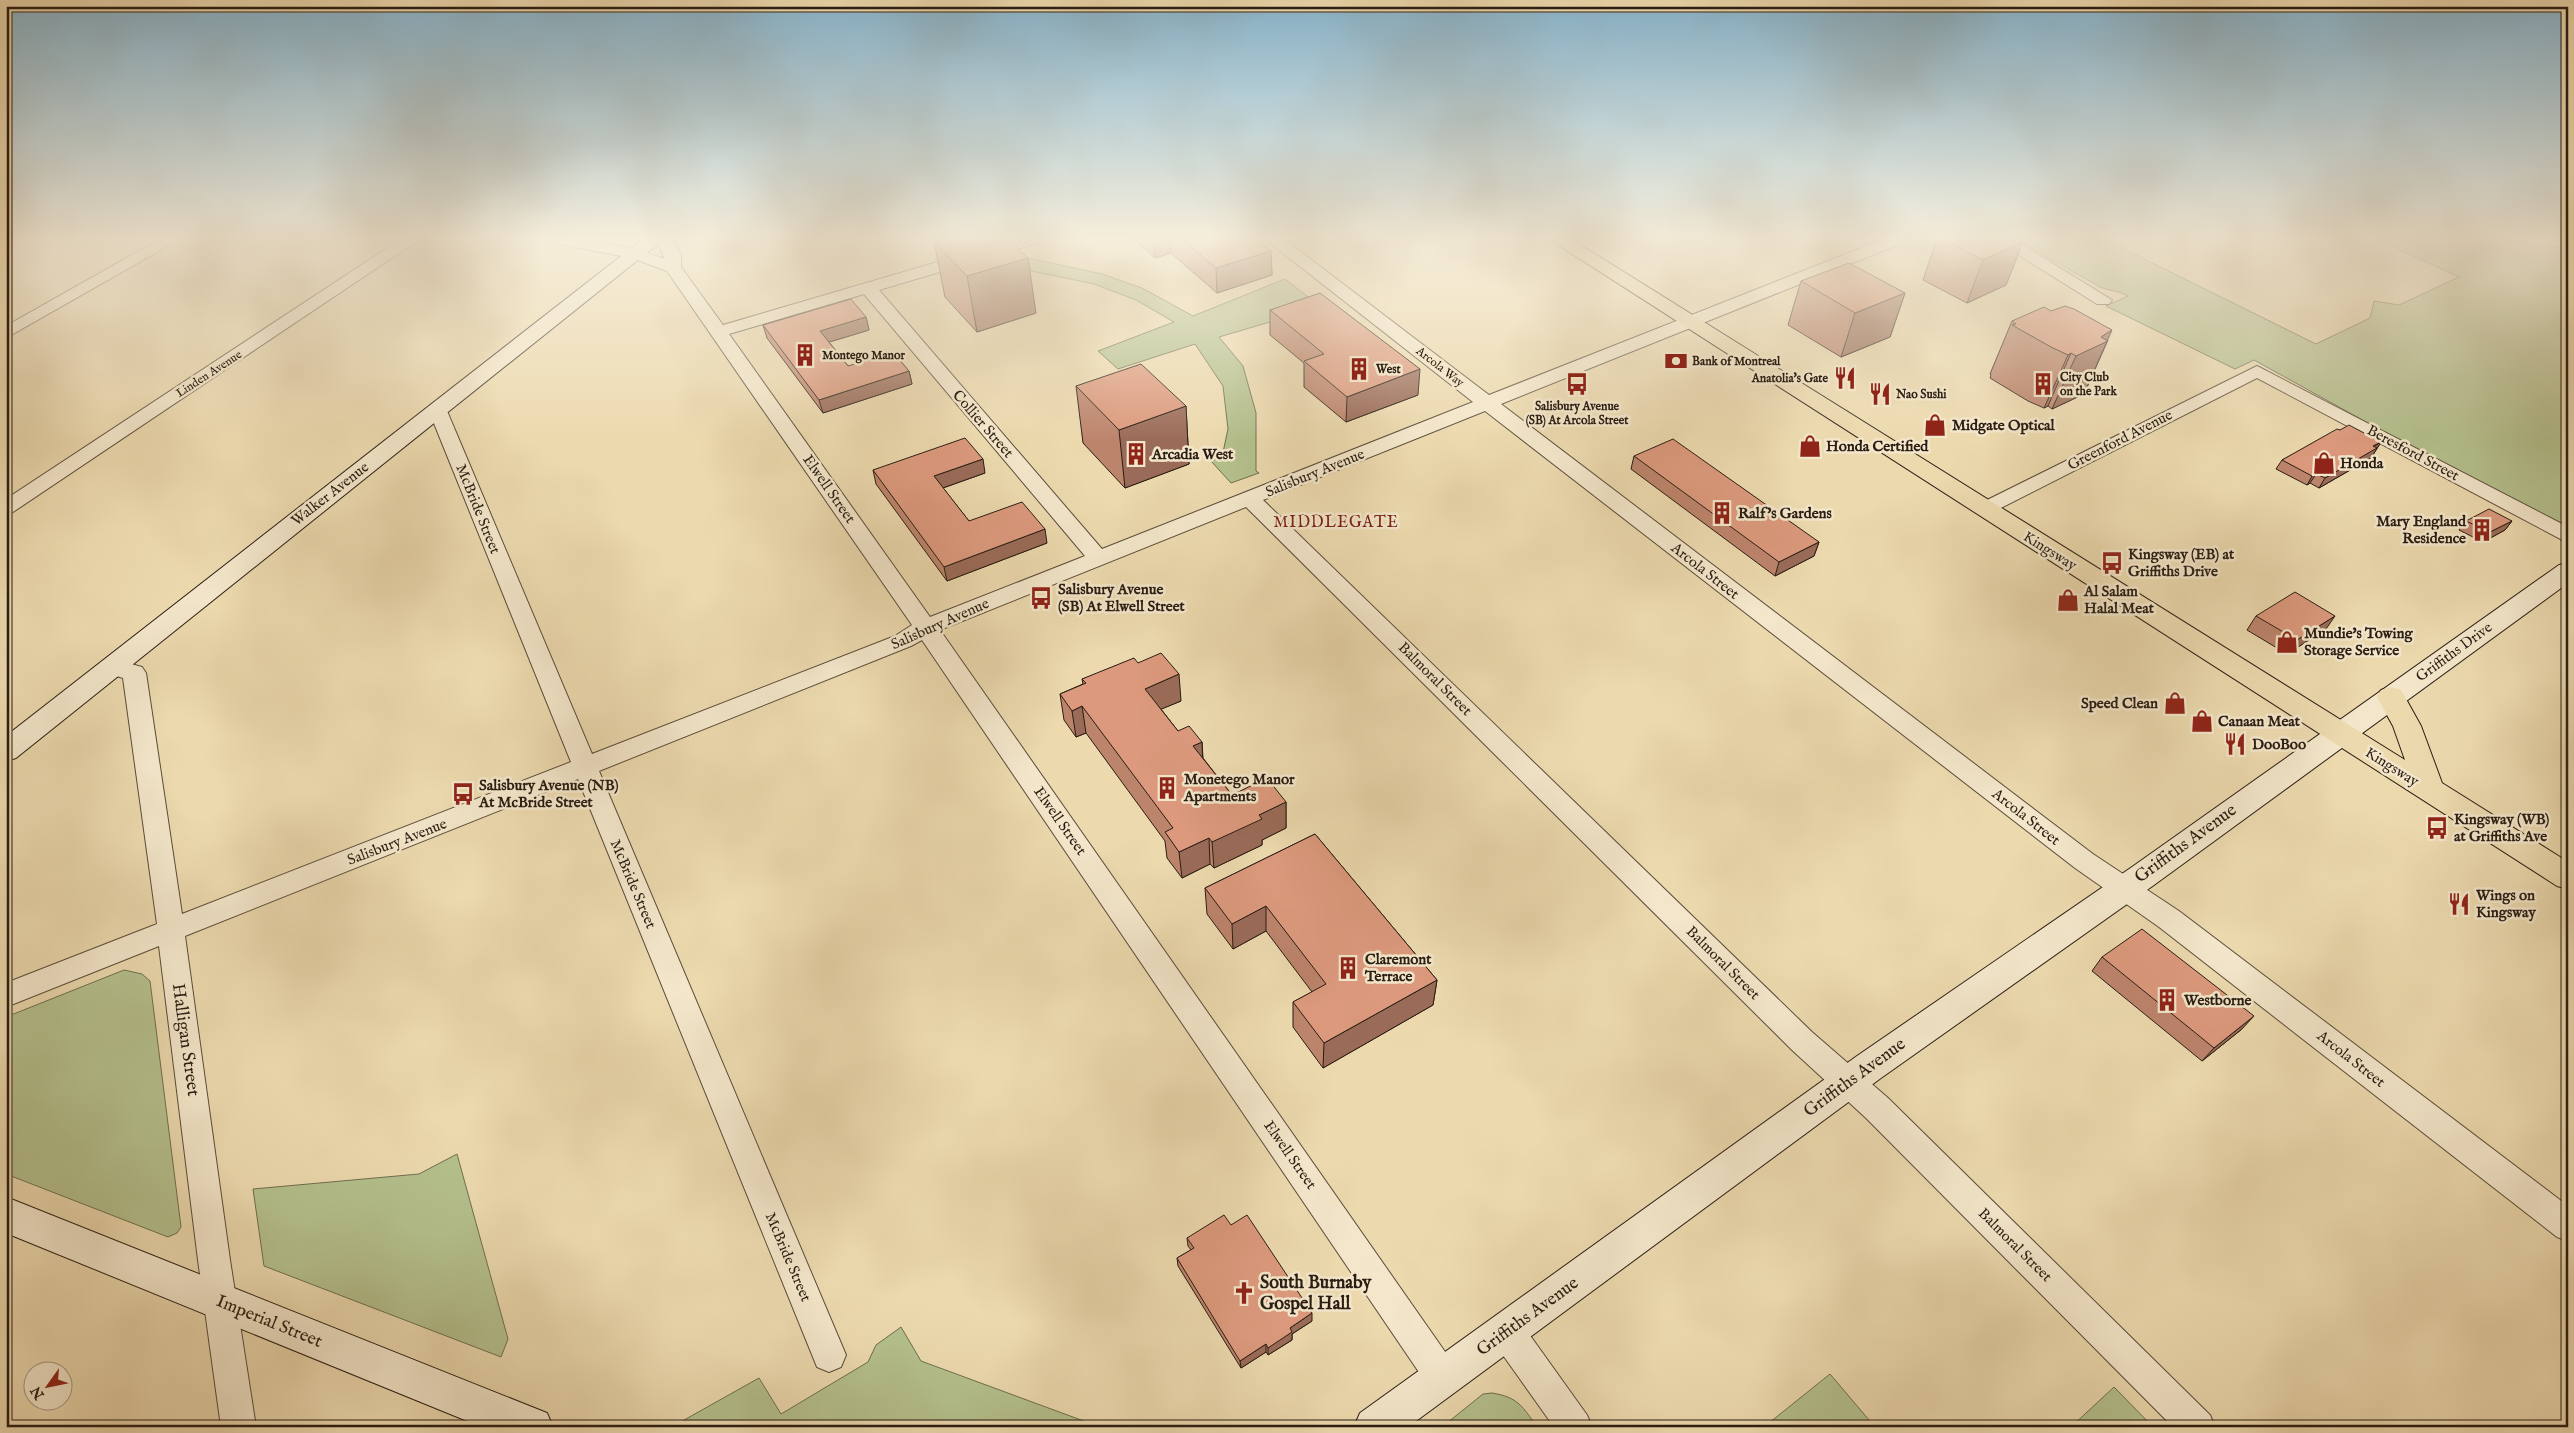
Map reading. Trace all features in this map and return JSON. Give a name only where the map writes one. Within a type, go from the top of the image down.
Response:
[{"type":"main road","name":"Kingsway","points":[[1663,306],[2568,877]]},
{"type":"main road","points":[[2391,697],[2407,726],[2430,790]]},
{"type":"street","points":[[6,334],[55,306]]},
{"type":"street","name":"Linden Avenue","points":[[6,508],[311,306]]},
{"type":"street","name":"Walker Avenue","points":[[6,751],[115,667],[287,528],[571,306]]},
{"type":"street","name":"Elwell Street","points":[[700,306],[1443,1378]]},
{"type":"street","points":[[718,332],[807,306]]},
{"type":"street","name":"Collier Street","points":[[883,306],[1099,559]]},
{"type":"street","name":"Arcola Way","points":[[1360,306],[1488,404]]},
{"type":"street","name":"Salisbury Avenue","points":[[6,995],[904,641],[925,628],[1733,306]]},
{"type":"street","name":"Greenford Avenue","points":[[1984,509],[2257,370]]},
{"type":"street","name":"Beresford Street","points":[[2257,370],[2568,536]]},
{"type":"street","name":"Arcola Street","points":[[1488,404],[2084,861],[2169,919],[2568,1226]]},
{"type":"street","name":"McBride Street","points":[[438,411],[584,768],[829,1355]]},
{"type":"street","name":"Balmoral Street","points":[[1250,499],[1802,1041],[1849,1082],[2198,1427]]},
{"type":"street","name":"Griffiths Drive","points":[[2340,734],[2568,571]]},
{"type":"street","name":"Halligan Street","points":[[115,667],[134,673],[239,1427]]},
{"type":"street","name":"Griffiths Avenue","points":[[1374,1427],[1849,1082],[2124,889],[2340,734]]},
{"type":"street","name":"Imperial Street","points":[[6,1215],[533,1427]]},
{"type":"street","points":[[1507,1332],[1575,1427]]},
{"type":"green space","points":[[1146,306],[1175,306],[1193,316],[1218,306],[1321,307],[1219,337],[1243,366],[1256,413],[1256,471],[1259,473],[1231,483],[1211,461],[1222,457],[1228,429],[1223,386],[1195,344],[1118,369],[1098,351],[1174,322]]},
{"type":"green space","points":[[2106,306],[2239,306],[2316,344],[2370,318],[2373,306],[2568,306],[2568,523],[2555,522],[2538,517],[2254,360],[2235,369]]},
{"type":"green space","points":[[124,970],[142,974],[150,981],[181,1227],[177,1233],[168,1237],[6,1174],[6,1017]]},
{"type":"green space","points":[[457,1154],[508,1339],[501,1357],[264,1266],[253,1189],[419,1174]]},
{"type":"green space","points":[[901,1327],[921,1361],[1100,1427],[684,1427],[677,1424],[759,1378],[781,1414],[868,1362],[876,1345]]},
{"type":"green space","points":[[1830,1374],[1875,1427],[1764,1427]]},
{"type":"green space","points":[[2114,1387],[2153,1427],[2071,1427]]},
{"type":"green space","points":[[1492,1393],[1514,1400],[1528,1414],[1537,1427],[1442,1427],[1483,1394]]},
{"type":"building","name":"Montego Manor","points":[[828,306],[857,306],[866,317],[820,331],[848,366],[893,352],[909,371],[819,400],[763,325]]},
{"type":"building","points":[[1282,306],[1337,306],[1420,369],[1347,397],[1304,361],[1324,354],[1270,310]]},
{"type":"building","points":[[1843,306],[1873,306],[1855,313]]},
{"type":"building","points":[[2065,306],[2112,330],[2101,337],[2108,341],[2076,356],[2071,353],[2068,355],[2012,325],[2016,324],[2012,321],[2044,307],[2051,311]]},
{"type":"building","points":[[1141,364],[1186,406],[1119,430],[1076,386]]},
{"type":"building","name":"Honda","points":[[2349,425],[2381,442],[2373,446],[2377,448],[2325,478],[2316,474],[2312,476],[2282,460],[2337,429],[2340,430]]},
{"type":"building","points":[[965,438],[983,459],[934,476],[969,521],[1022,502],[1045,529],[944,567],[873,470]]},
{"type":"building","points":[[1673,439],[1819,542],[1779,562],[1634,456]]},
{"type":"building","points":[[2489,509],[2512,521],[2490,532],[2466,521]]},
{"type":"building","points":[[2295,592],[2335,616],[2297,640],[2256,616]]},
{"type":"building","name":"Monetego Manor Apartments","points":[[1161,653],[1179,674],[1145,689],[1178,731],[1189,726],[1202,742],[1193,746],[1232,795],[1267,778],[1286,802],[1259,815],[1262,819],[1212,842],[1209,838],[1179,852],[1165,832],[1173,828],[1082,706],[1072,711],[1060,694],[1086,683],[1082,679],[1134,658],[1138,663]]},
{"type":"building","name":"Claremont Terrace","points":[[1315,834],[1437,980],[1324,1043],[1293,1002],[1326,984],[1266,906],[1232,924],[1205,888]]},
{"type":"building","name":"Westborne","points":[[2142,929],[2254,1016],[2214,1048],[2102,957]]},
{"type":"building","name":"South Burnaby Gospel Hall","points":[[1224,1215],[1231,1225],[1247,1215],[1312,1313],[1290,1328],[1292,1332],[1268,1348],[1266,1344],[1240,1361],[1177,1258],[1194,1248],[1187,1238]]},
{"type":"place","name":"Montego Manor","points":[[805,355]]},
{"type":"place","name":"Bank of Montreal","points":[[1676,361]]},
{"type":"place","name":"West","points":[[1359,369]]},
{"type":"place","name":"Anatolia's Gate","points":[[1845,378]]},
{"type":"place","name":"Salisbury Avenue (SB) At Arcola Street","points":[[1577,384]]},
{"type":"place","name":"City Club on the Park","points":[[2043,384]]},
{"type":"place","name":"Nao Sushi","points":[[1880,394]]},
{"type":"place","name":"Midgate Optical","points":[[1935,425]]},
{"type":"place","name":"Honda Certified","points":[[1810,446]]},
{"type":"place","name":"Arcadia West","points":[[1136,454]]},
{"type":"place","name":"Honda","points":[[2324,463]]},
{"type":"place","name":"Ralf's Gardens","points":[[1722,513]]},
{"type":"place","name":"Mary England Residence","points":[[2482,530]]},
{"type":"place","name":"Kingsway (EB) at Griffiths Drive","points":[[2112,563]]},
{"type":"place","name":"Salisbury Avenue (SB) At Elwell Street","points":[[1041,598]]},
{"type":"place","name":"Al Salam Halal Meat","points":[[2068,600]]},
{"type":"place","name":"Mundie's Towing Storage Service","points":[[2287,642]]},
{"type":"place","name":"Speed Clean","points":[[2175,703]]},
{"type":"place","name":"Canaan Meat","points":[[2202,721]]},
{"type":"place","name":"DooBoo","points":[[2235,744]]},
{"type":"place","name":"Monetego Manor Apartments","points":[[1167,788]]},
{"type":"place","name":"Salisbury Avenue (NB) At McBride Street","points":[[463,794]]},
{"type":"place","name":"Kingsway (WB) at Griffiths Ave","points":[[2437,828]]},
{"type":"place","name":"Wings on Kingsway","points":[[2459,904]]},
{"type":"place","name":"Claremont Terrace","points":[[1348,968]]},
{"type":"place","name":"Westborne","points":[[2167,1000]]},
{"type":"place","name":"South Burnaby Gospel Hall","points":[[1244,1293]]},
{"type":"district","name":"MIDDLEGATE","points":[[1336,523]]}]
